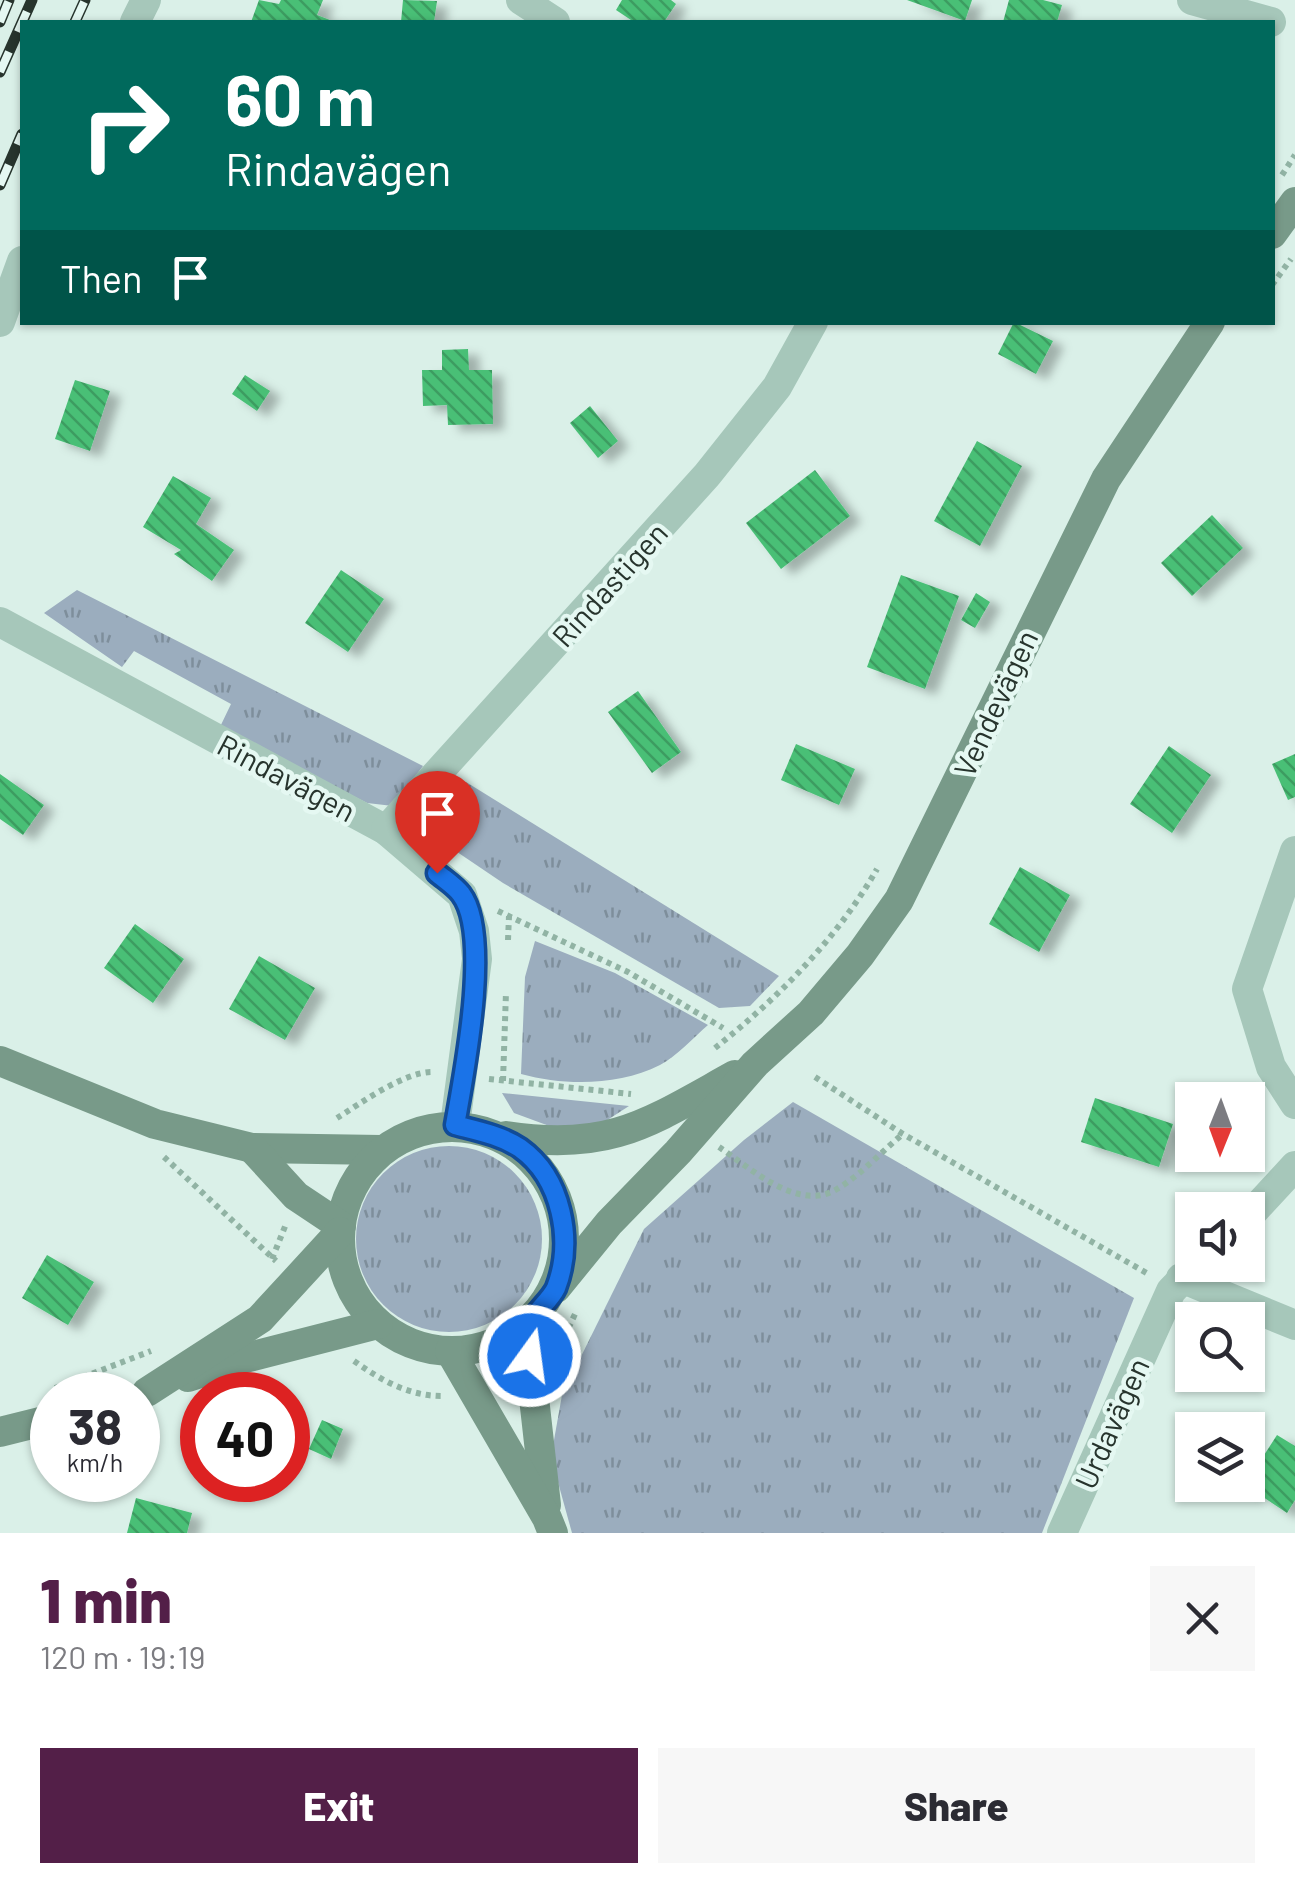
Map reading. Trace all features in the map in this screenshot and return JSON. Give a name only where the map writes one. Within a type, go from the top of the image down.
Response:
[{"type":"street","points":[[521,0],[552,20]]},
{"type":"street","points":[[1192,0],[1262,20]]},
{"type":"street","points":[[1275,230],[1295,202]]},
{"type":"street","points":[[0,322],[20,267]]},
{"type":"street","name":"Rindastigen","points":[[386,830],[707,475],[777,387],[811,325]]},
{"type":"street","name":"Vendevägen","points":[[556,1288],[608,1224],[755,1064],[811,1013],[860,955],[899,900],[1106,479],[1208,325]]},
{"type":"street","name":"Rindavägen","points":[[0,622],[386,830],[462,895],[477,959],[455,1125]]},
{"type":"street","points":[[1295,850],[1247,989],[1271,1067],[1295,1104]]},
{"type":"street","points":[[0,1061],[155,1124],[252,1148],[382,1150]]},
{"type":"street","name":"Vendevägen","points":[[494,1134],[550,1142],[604,1138],[649,1122],[755,1064]]},
{"type":"street","points":[[455,1125],[494,1134],[522,1150],[548,1179],[562,1215],[564,1255],[556,1288],[529,1325],[492,1343],[450,1352],[410,1344],[378,1324],[350,1288],[339,1250],[342,1211],[358,1175],[382,1150],[416,1131],[455,1125]]},
{"type":"street","points":[[252,1148],[296,1196],[340,1229]]},
{"type":"street","points":[[1265,1199],[1295,1166]]},
{"type":"street","points":[[160,1381],[260,1319],[280,1276],[340,1229]]},
{"type":"street","name":"Urdavägen","points":[[1062,1533],[1181,1282]]},
{"type":"street","points":[[1193,1282],[1295,1325]]},
{"type":"street","points":[[160,1387],[245,1358],[378,1324]]},
{"type":"street","points":[[529,1325],[550,1525]]},
{"type":"street","points":[[450,1352],[550,1525]]},
{"type":"street","points":[[0,1432],[30,1416]]},
{"type":"path","points":[[1275,282],[1295,254]]},
{"type":"path","points":[[710,1052],[801,972],[866,889],[885,855]]},
{"type":"path","points":[[508,953],[509,916]]},
{"type":"path","points":[[503,1081],[506,989]]},
{"type":"path","points":[[320,1148],[335,1119],[422,1072],[639,1095]]},
{"type":"path","points":[[815,1078],[902,1134],[1138,1266],[1175,1276]]},
{"type":"path","points":[[717,1145],[775,1185],[802,1195],[835,1192],[902,1134]]},
{"type":"path","points":[[162,1155],[273,1258],[280,1276]]},
{"type":"path","points":[[280,1276],[273,1258],[296,1196]]},
{"type":"path","points":[[115,1372],[166,1345]]},
{"type":"green space","points":[[77,590],[423,766],[393,806],[367,803],[219,729],[231,704],[134,651],[122,667],[44,613]]},
{"type":"green space","points":[[466,782],[779,976],[750,1006],[719,1008],[503,883],[432,835],[433,820]]},
{"type":"green space","points":[[535,941],[615,973],[708,1025],[666,1061],[627,1077],[573,1082],[521,1074],[525,977]]},
{"type":"green space","points":[[502,1093],[629,1106],[595,1128],[552,1127],[514,1113]]},
{"type":"green space","points":[[793,1102],[1134,1298],[1042,1533],[572,1533],[551,1457],[562,1395],[644,1229]]},
{"type":"green space","points":[[449,1146],[485,1153],[515,1173],[535,1203],[542,1239],[535,1275],[515,1305],[485,1325],[449,1332],[413,1325],[383,1305],[363,1275],[356,1239],[363,1203],[383,1173],[413,1153]]},
{"type":"building","points":[[259,0],[279,4],[281,0],[323,0],[317,15],[330,20],[252,20]]},
{"type":"building","points":[[403,0],[437,1],[434,20],[401,20]]},
{"type":"building","points":[[622,0],[671,0],[676,4],[665,20],[631,20],[616,10]]},
{"type":"building","points":[[907,0],[972,0],[962,20]]},
{"type":"building","points":[[1009,0],[1043,0],[1062,5],[1058,20],[1004,20]]},
{"type":"building","points":[[1012,325],[1053,341],[1036,374],[998,354]]},
{"type":"building","points":[[468,349],[469,370],[492,370],[493,424],[448,425],[447,405],[423,406],[422,370],[442,370],[442,350]]},
{"type":"building","points":[[245,375],[270,391],[257,411],[232,394]]},
{"type":"building","points":[[75,380],[110,391],[90,451],[55,439]]},
{"type":"building","points":[[590,406],[618,441],[598,458],[570,423]]},
{"type":"building","points":[[977,441],[1022,466],[980,546],[934,521]]},
{"type":"building","points":[[815,470],[850,516],[781,569],[746,523]]},
{"type":"building","points":[[173,476],[211,498],[196,524],[234,550],[212,581],[174,554],[181,550],[143,527]]},
{"type":"building","points":[[1212,515],[1243,548],[1192,596],[1161,563]]},
{"type":"building","points":[[341,570],[384,599],[348,652],[305,623]]},
{"type":"building","points":[[901,575],[959,596],[925,689],[867,667]]},
{"type":"building","points":[[976,593],[990,602],[975,628],[961,620]]},
{"type":"building","points":[[638,691],[681,752],[652,773],[608,712]]},
{"type":"building","points":[[796,744],[855,769],[839,805],[781,780]]},
{"type":"building","points":[[1169,746],[1211,775],[1172,833],[1130,804]]},
{"type":"building","points":[[1295,754],[1295,797],[1288,800],[1272,764]]},
{"type":"building","points":[[0,774],[44,805],[23,835],[0,819]]},
{"type":"building","points":[[1020,867],[1070,895],[1039,952],[989,924]]},
{"type":"building","points":[[135,924],[184,959],[153,1003],[104,968]]},
{"type":"building","points":[[259,956],[315,988],[285,1040],[229,1009]]},
{"type":"building","points":[[1095,1098],[1173,1124],[1159,1167],[1081,1142]]},
{"type":"building","points":[[47,1255],[94,1282],[68,1325],[22,1298]]},
{"type":"building","points":[[322,1420],[343,1429],[331,1459],[310,1447]]},
{"type":"building","points":[[1277,1435],[1295,1446],[1295,1500],[1287,1513],[1265,1498],[1265,1454]]},
{"type":"building","points":[[135,1502],[151,1502],[192,1513],[187,1533],[127,1533]]},
{"type":"railway","points":[[0,22],[9,0]]},
{"type":"railway","points":[[23,20],[32,0]]},
{"type":"railway","points":[[76,20],[85,0]]},
{"type":"railway","points":[[0,72],[20,27]]},
{"type":"railway","points":[[0,185],[20,139]]},
{"type":"route","points":[[437,873],[462,895],[474,931],[477,959],[455,1125],[494,1134],[522,1150],[548,1179],[562,1215],[564,1255],[556,1288],[529,1325],[530,1356]]}]
